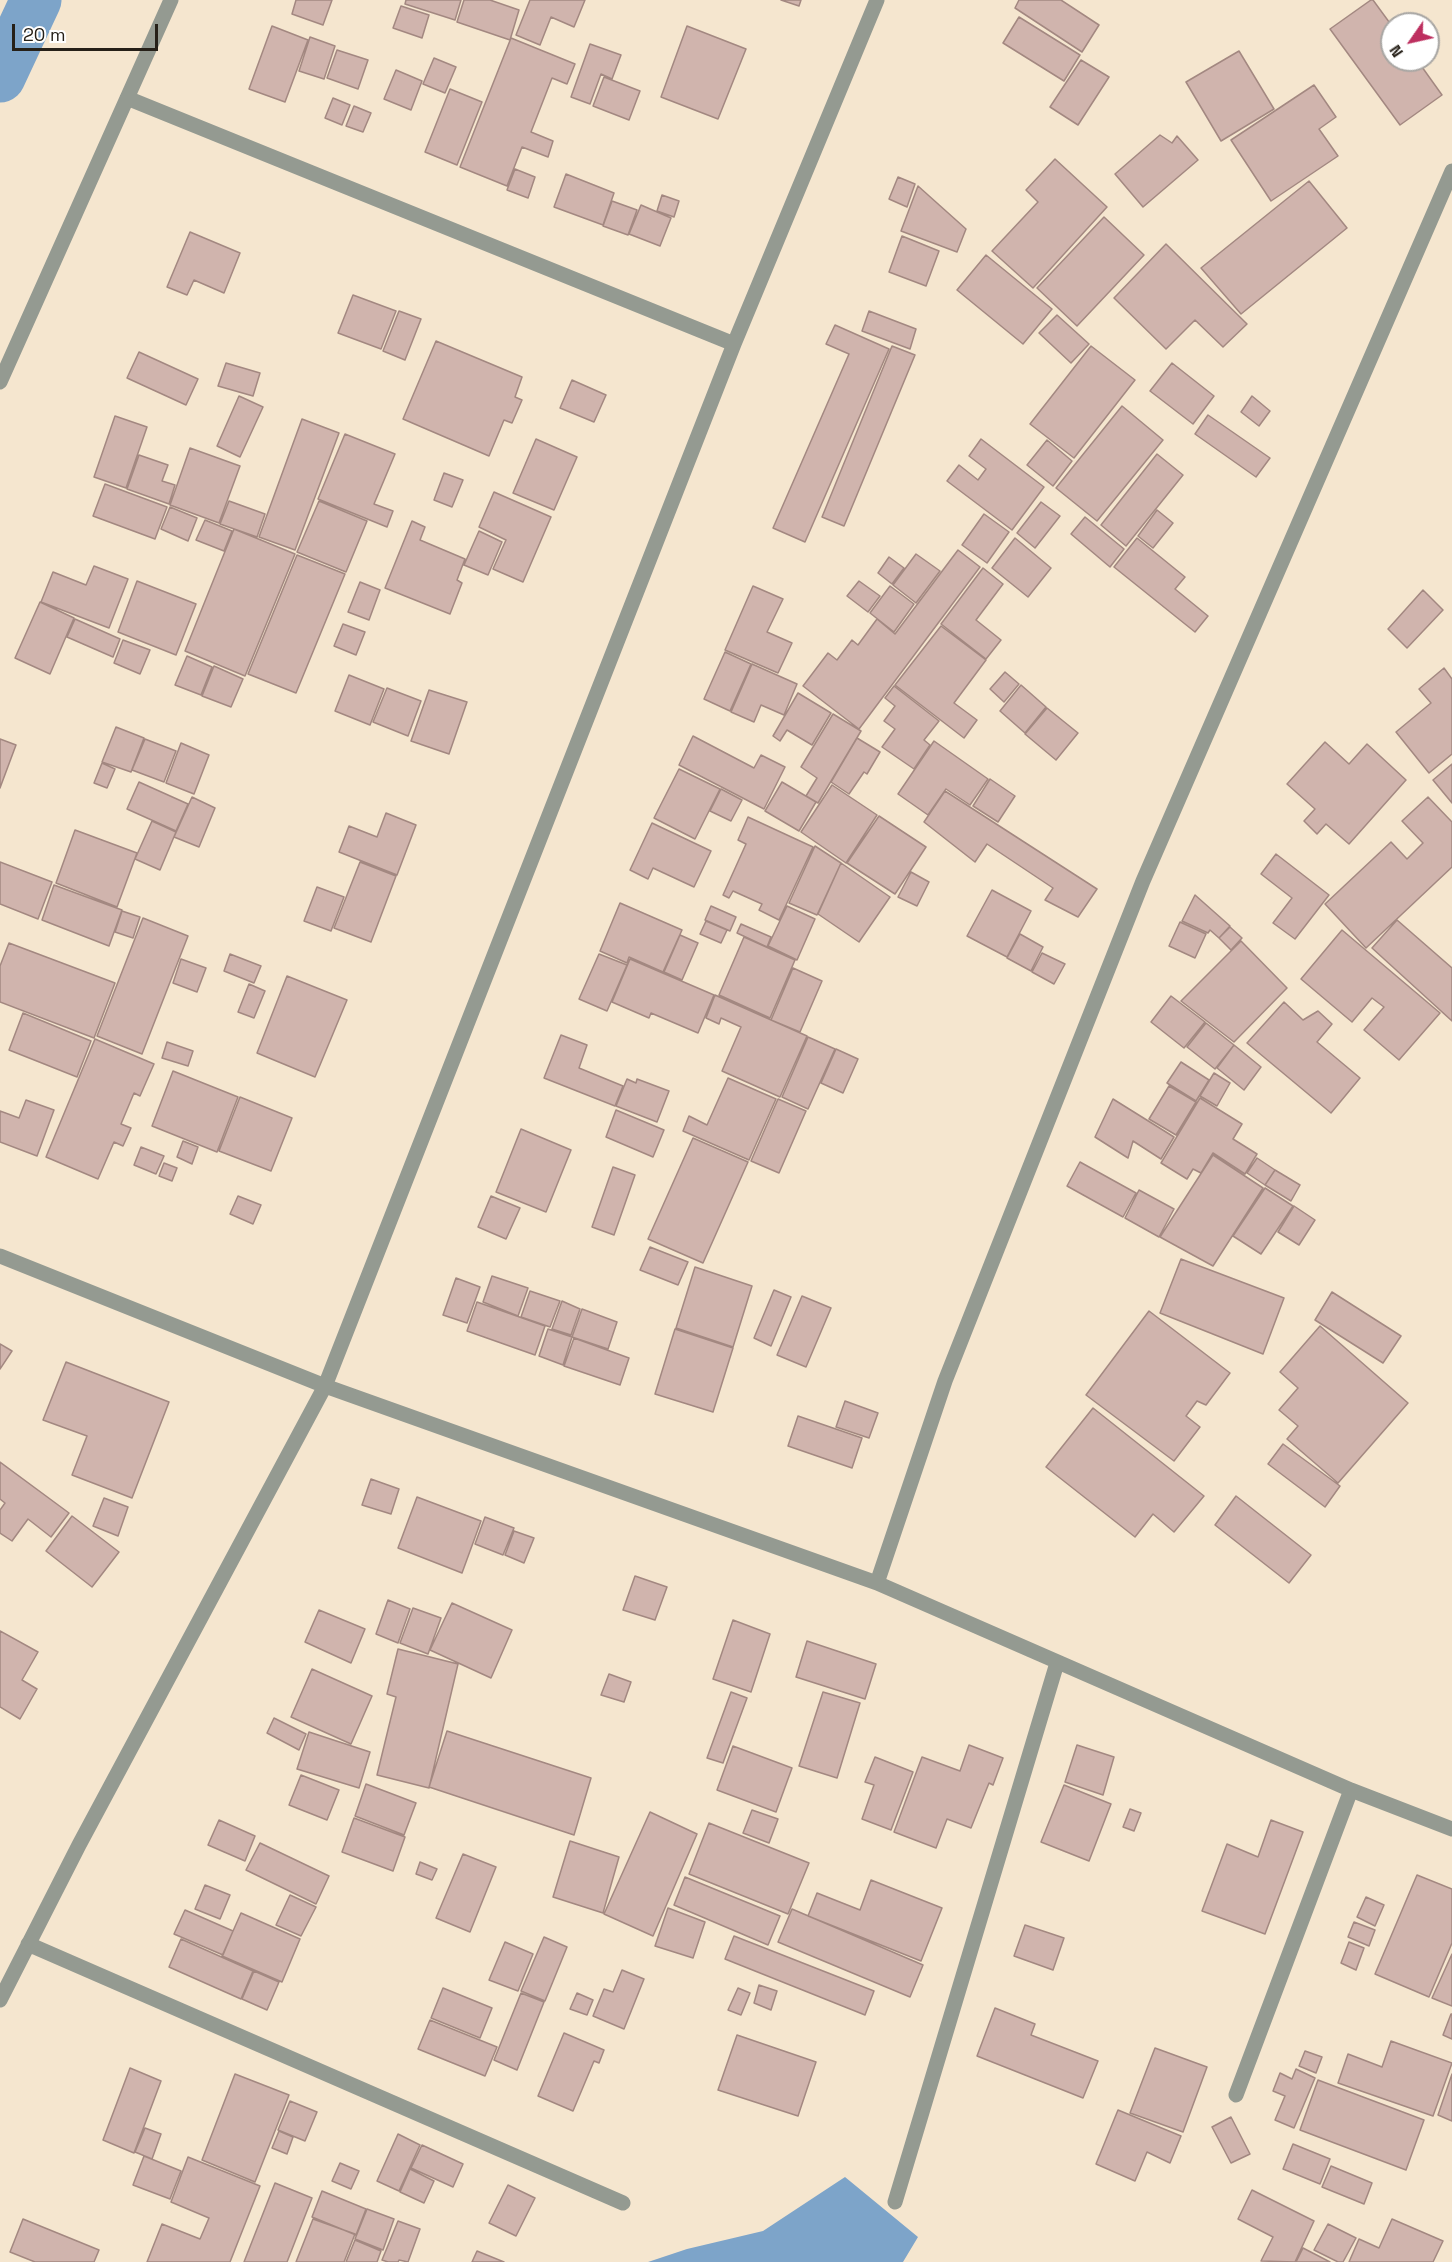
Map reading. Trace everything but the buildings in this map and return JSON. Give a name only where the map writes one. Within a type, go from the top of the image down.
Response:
[{"type":"street","points":[[0,382],[171,0]]},
{"type":"street","points":[[0,2000],[325,1386],[734,344],[877,0]]},
{"type":"street","points":[[127,98],[734,344]]},
{"type":"street","points":[[877,1583],[945,1382],[1143,881],[1452,171]]},
{"type":"street","points":[[0,1256],[325,1386],[877,1583],[1351,1790],[1452,1829]]},
{"type":"street","points":[[895,2202],[1057,1663]]},
{"type":"street","points":[[1236,2095],[1351,1790]]},
{"type":"street","points":[[28,1944],[623,2203]]},
{"type":"water","points":[[845,2177],[918,2237],[903,2262],[648,2262],[687,2249],[763,2231]]},
{"type":"waterway","points":[[0,77],[36,0]]}]
